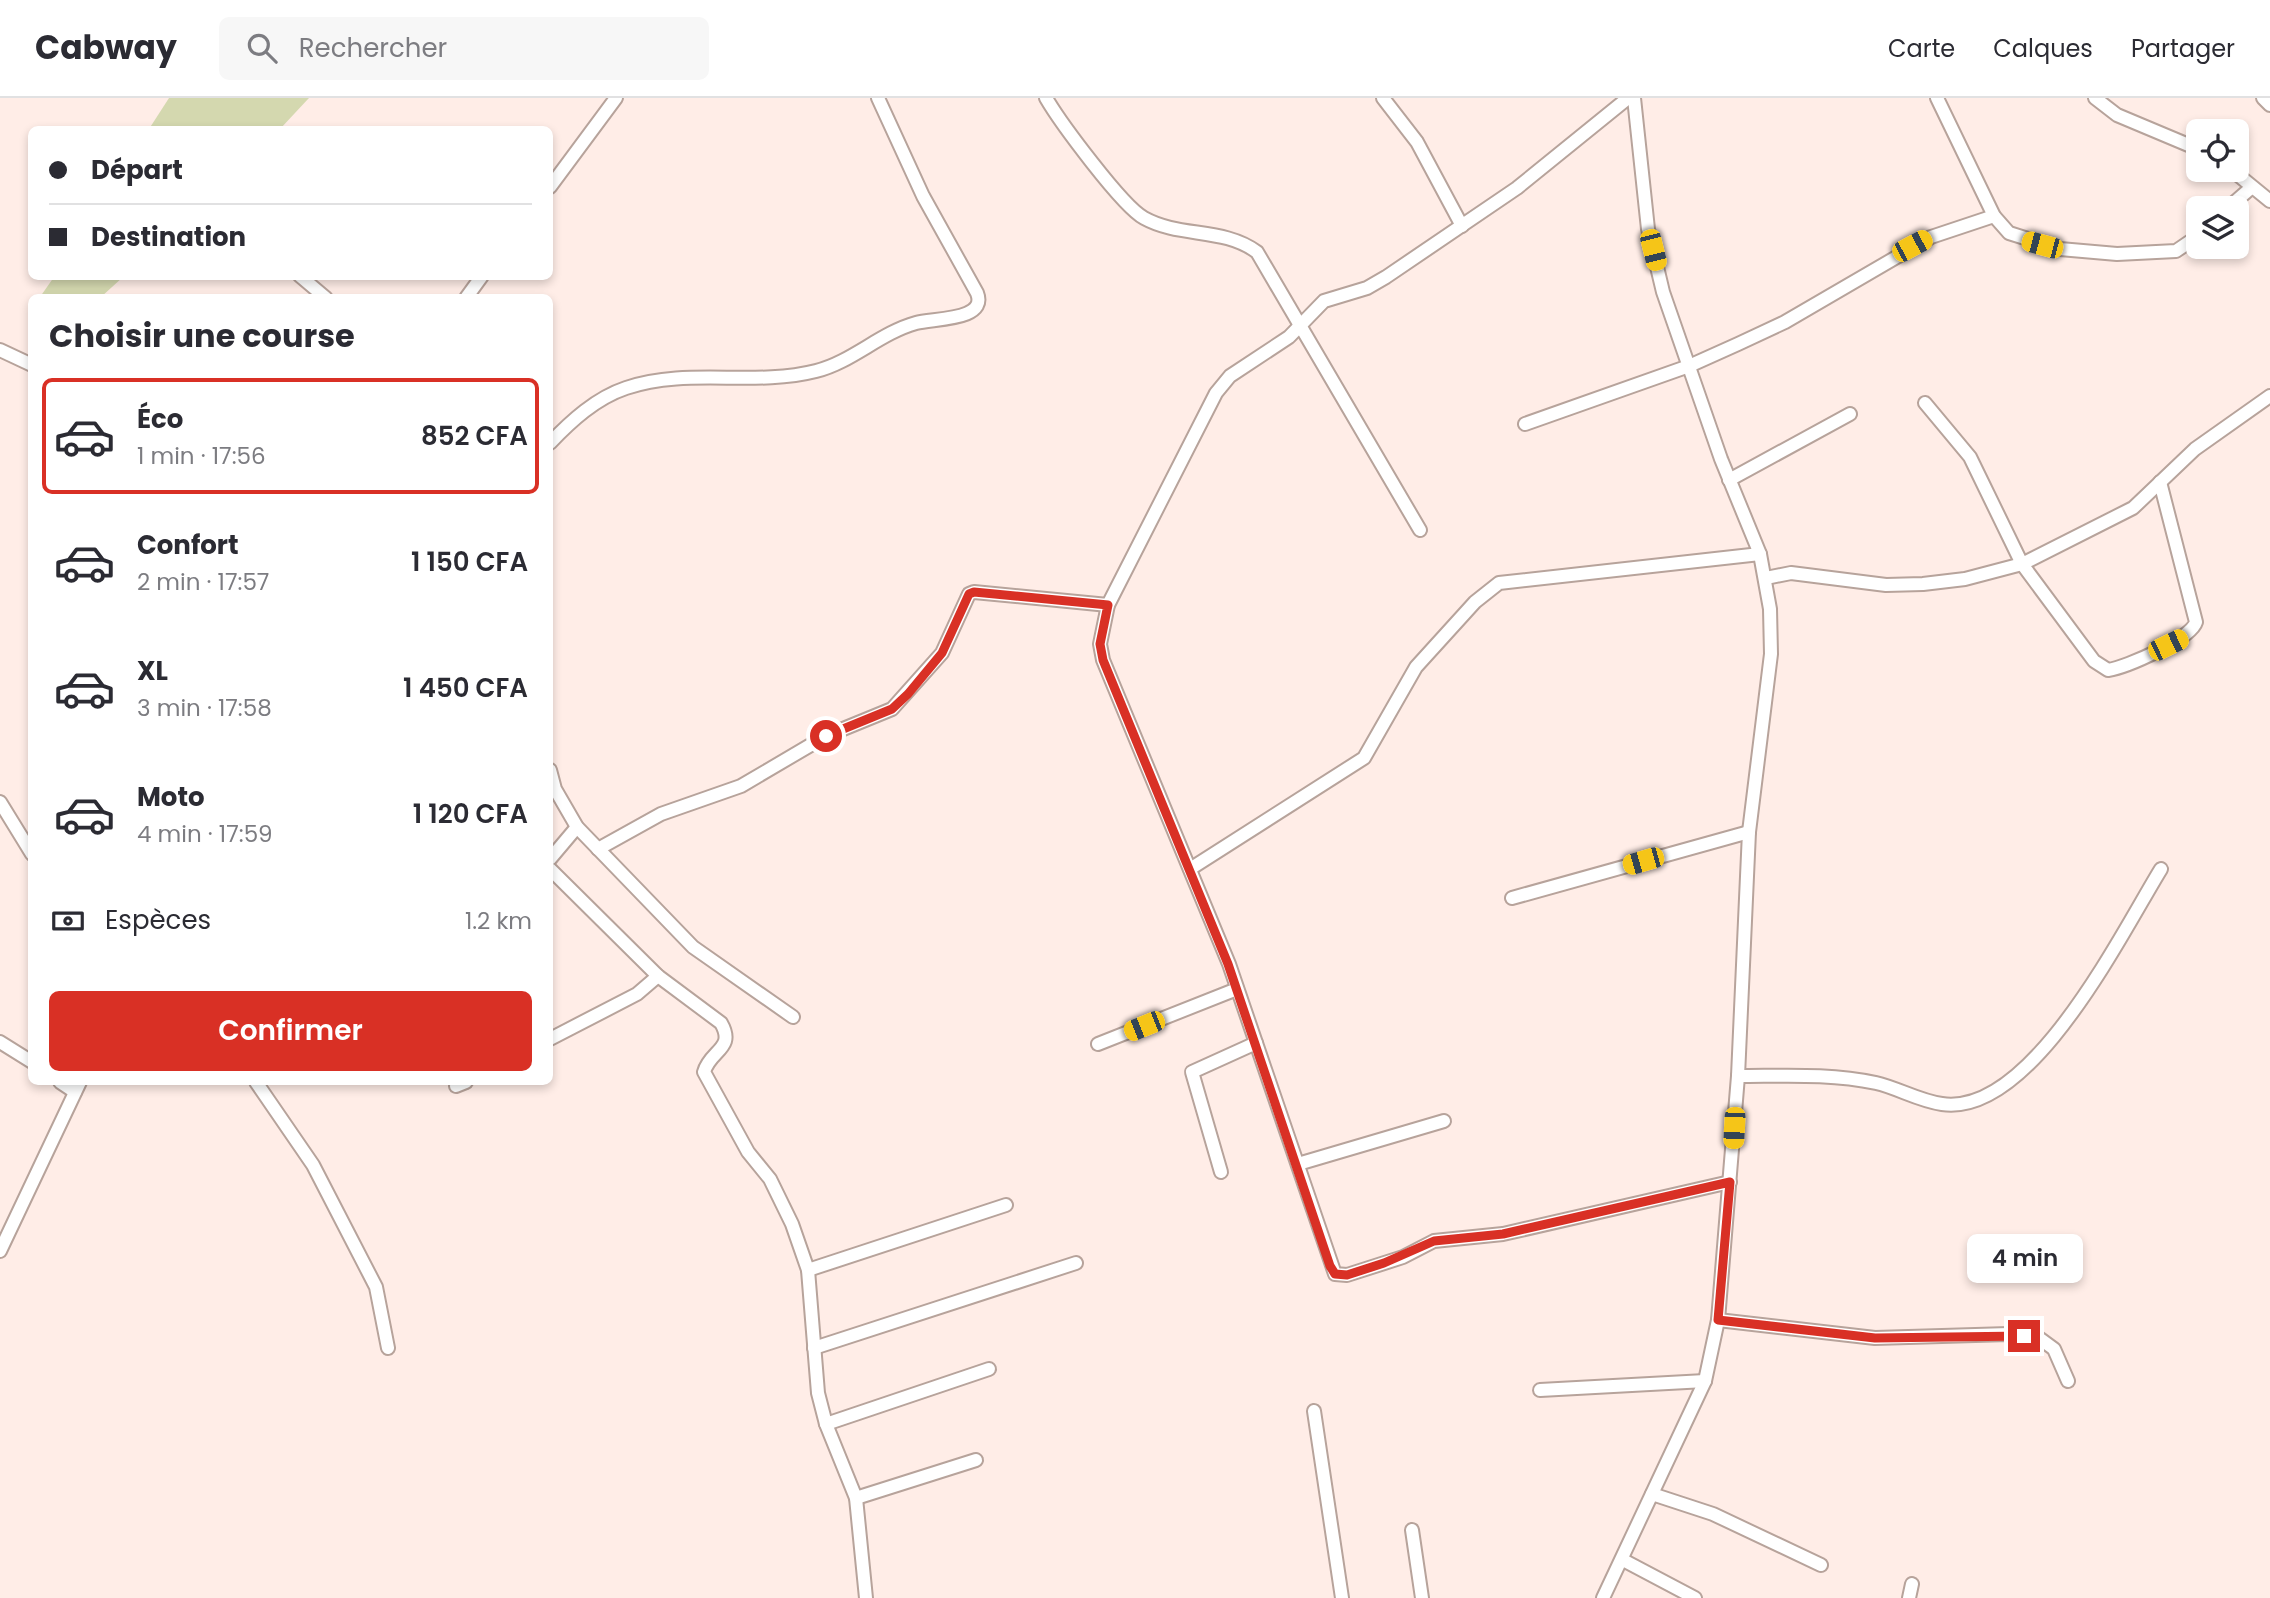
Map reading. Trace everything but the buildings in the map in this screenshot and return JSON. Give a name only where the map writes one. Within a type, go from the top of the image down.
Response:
[{"type":"street","points":[[553,183],[617,98]]},
{"type":"street","points":[[553,440],[574,418],[625,388],[668,377],[793,375],[817,371],[842,361],[899,329],[918,322],[965,315],[978,307],[980,300],[977,293],[923,195],[878,98]]},
{"type":"street","points":[[1046,98],[1082,149],[1134,211],[1145,219],[1160,224],[1241,240],[1256,252],[1301,324],[1420,530]]},
{"type":"street","points":[[1383,98],[1417,142],[1462,226]]},
{"type":"street","points":[[1628,98],[1517,188],[1367,288],[1324,301],[1289,337],[1230,376],[1216,393],[1108,605],[1100,644],[1103,660],[1237,989],[1298,1164],[1330,1266],[1335,1274],[1347,1275],[1403,1256],[1434,1241],[1503,1234],[1730,1182]]},
{"type":"street","points":[[1604,1598],[1705,1381],[1718,1320],[1738,1076],[1749,832],[1771,654],[1766,578],[1760,554],[1729,480],[1663,292],[1648,229],[1634,98]]},
{"type":"street","points":[[1937,98],[1994,216],[2010,233],[2060,249],[2153,254],[2176,251],[2186,244]]},
{"type":"street","points":[[2095,98],[2117,115],[2186,144]]},
{"type":"street","points":[[2263,98],[2270,105]]},
{"type":"street","points":[[2246,182],[2270,201]]},
{"type":"street","points":[[2242,196],[2252,187]]},
{"type":"street","points":[[1525,424],[1689,366],[1785,322],[1931,237],[1994,216]]},
{"type":"street","points":[[305,280],[321,294]]},
{"type":"street","points":[[0,350],[28,363]]},
{"type":"street","points":[[1766,578],[1791,573],[1886,584],[1923,584],[1965,579],[2022,564],[2133,508],[2195,449],[2270,397]]},
{"type":"street","points":[[1925,403],[1970,457],[2022,564],[2083,647],[2102,668],[2108,670],[2124,666],[2190,634],[2196,622],[2160,482]]},
{"type":"street","points":[[1729,480],[1850,414]]},
{"type":"street","points":[[1189,869],[1363,758],[1416,667],[1475,602],[1499,583],[1760,554]]},
{"type":"street","points":[[598,849],[661,814],[741,786],[826,736],[892,709],[942,653],[969,594],[974,592],[1108,605]]},
{"type":"street","points":[[553,781],[577,827],[693,947],[793,1017]]},
{"type":"street","points":[[0,802],[28,848]]},
{"type":"street","points":[[553,855],[577,827]]},
{"type":"street","points":[[1512,898],[1749,832]]},
{"type":"street","points":[[1738,1076],[1838,1076],[1878,1083],[1941,1104],[1967,1103],[1994,1092],[2031,1065],[2056,1037],[2161,869]]},
{"type":"street","points":[[553,872],[658,976],[721,1023],[727,1033],[726,1042],[706,1064],[706,1079],[748,1152],[770,1179],[792,1224],[808,1270],[817,1386],[826,1424],[856,1498],[858,1549],[866,1598]]},
{"type":"street","points":[[553,1037],[637,994],[658,976]]},
{"type":"street","points":[[1098,1044],[1237,989]]},
{"type":"street","points":[[0,1042],[28,1060]]},
{"type":"street","points":[[1221,1172],[1192,1072],[1256,1043]]},
{"type":"street","points":[[258,1085],[313,1165],[376,1287],[388,1348]]},
{"type":"street","points":[[0,1251],[78,1087]]},
{"type":"street","points":[[1298,1164],[1444,1121]]},
{"type":"street","points":[[808,1270],[1006,1205]]},
{"type":"street","points":[[814,1348],[1076,1263]]},
{"type":"street","points":[[1718,1320],[1810,1328],[1864,1338],[2009,1334],[2039,1338],[2054,1349],[2068,1381]]},
{"type":"street","points":[[826,1424],[989,1369]]},
{"type":"street","points":[[1540,1390],[1705,1381]]},
{"type":"street","points":[[1314,1411],[1342,1598]]},
{"type":"street","points":[[856,1498],[976,1460]]},
{"type":"street","points":[[1652,1494],[1713,1514],[1821,1565]]},
{"type":"street","points":[[1412,1530],[1422,1598]]},
{"type":"street","points":[[1623,1560],[1695,1598]]},
{"type":"street","points":[[1909,1598],[1912,1584]]},
{"type":"green space","points":[[169,98],[309,98],[283,126],[151,126]]},
{"type":"green space","points":[[52,280],[120,280],[104,294],[42,294]]},
{"type":"route","points":[[826,736],[877,717],[892,709],[908,694],[942,653],[969,594],[974,592],[1108,605],[1101,628],[1103,660],[1228,964],[1298,1164],[1330,1266],[1335,1274],[1347,1275],[1384,1263],[1434,1241],[1455,1241],[1503,1234],[1730,1182],[1718,1320],[1810,1328],[1853,1337],[2024,1336]]}]
